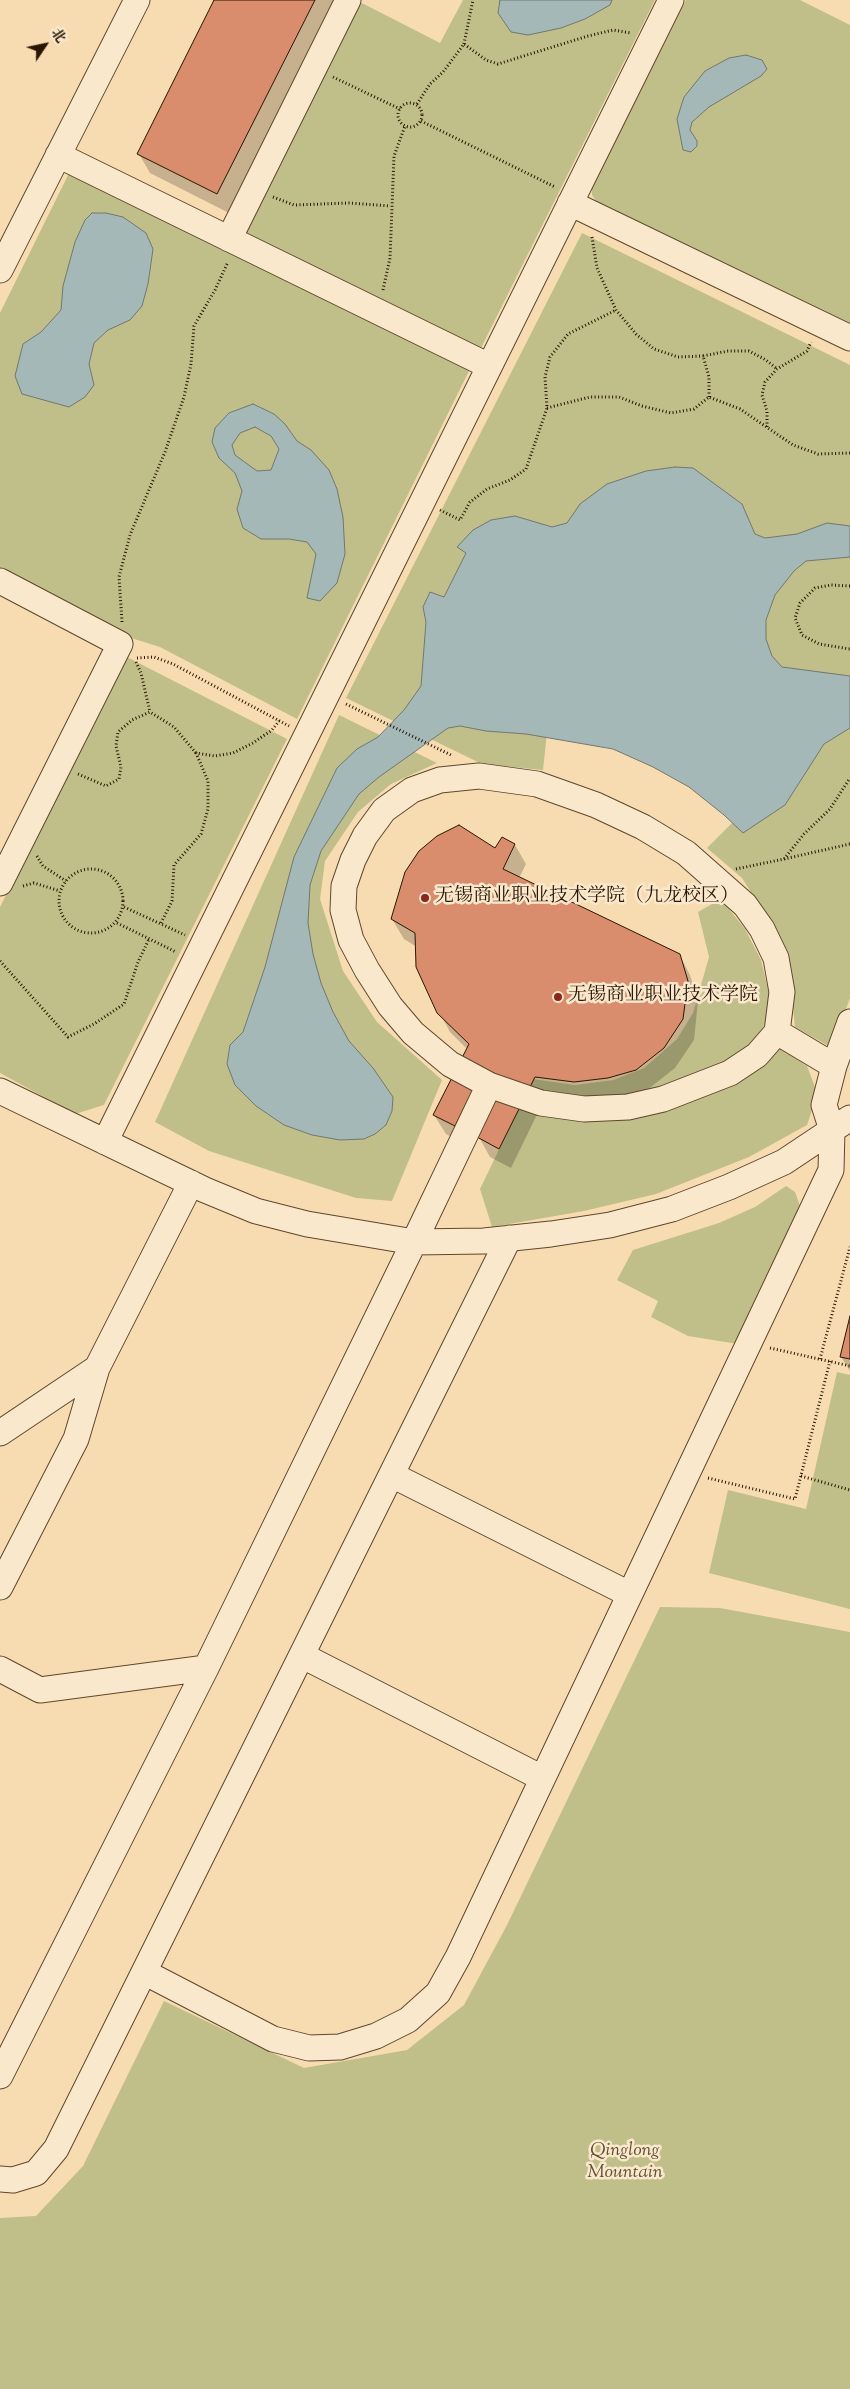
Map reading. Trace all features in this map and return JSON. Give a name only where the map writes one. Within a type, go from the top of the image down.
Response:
[{"type":"street","points":[[0,270],[137,0]]},
{"type":"street","points":[[233,240],[253,190],[348,0]]},
{"type":"street","points":[[105,1142],[489,366],[577,204],[671,0]]},
{"type":"street","points":[[58,154],[489,366]]},
{"type":"street","points":[[577,204],[850,338]]},
{"type":"street","points":[[0,581],[120,644],[23,838],[8,885]]},
{"type":"street","points":[[478,776],[537,784],[596,804],[643,827],[686,853],[711,874],[745,905],[762,929],[776,958],[782,992],[777,1032],[757,1055],[730,1073],[663,1099],[628,1106],[584,1109],[541,1103],[489,1085],[450,1064],[413,1032],[390,1006],[351,940],[343,910],[344,886],[353,860],[365,836],[384,810],[412,790],[440,780],[478,776]]},
{"type":"street","points":[[841,1124],[824,1105],[834,1066],[850,1022]]},
{"type":"street","points":[[777,1032],[834,1066]]},
{"type":"street","points":[[0,2076],[206,1668],[489,1085]]},
{"type":"street","points":[[0,1091],[190,1183],[256,1211],[308,1224],[414,1242],[509,1238],[610,1226],[672,1209],[729,1187],[784,1162],[841,1124]]},
{"type":"street","points":[[144,1972],[273,2039],[309,2048],[340,2047],[376,2036],[408,2020],[438,1993],[458,1957],[831,1170],[841,1124]]},
{"type":"street","points":[[0,1587],[76,1439],[97,1368],[190,1183]]},
{"type":"street","points":[[0,2179],[13,2180],[36,2173],[56,2149],[303,1656],[509,1238]]},
{"type":"street","points":[[0,1433],[97,1368]]},
{"type":"street","points":[[392,1475],[629,1594]]},
{"type":"street","points":[[303,1656],[542,1778]]},
{"type":"street","points":[[0,1669],[40,1690],[206,1668]]},
{"type":"path","points":[[417,104],[430,84],[443,72],[464,44],[473,0]]},
{"type":"path","points":[[464,44],[486,60],[498,64],[613,30],[630,32],[650,42]]},
{"type":"path","points":[[314,68],[400,109]]},
{"type":"path","points":[[405,126],[398,117],[400,109],[408,103],[417,104]]},
{"type":"path","points":[[417,104],[422,112],[421,122]]},
{"type":"path","points":[[421,122],[577,204],[597,268],[616,310],[636,334],[654,349],[678,357],[703,356],[728,351],[749,352],[766,360],[776,369]]},
{"type":"path","points":[[405,126],[414,126],[421,122]]},
{"type":"path","points":[[378,312],[390,258],[390,206],[394,156],[405,126]]},
{"type":"path","points":[[253,190],[294,205],[349,203],[390,206]]},
{"type":"path","points":[[120,644],[123,615],[119,576],[130,535],[184,397],[192,364],[194,326],[215,290],[233,240]]},
{"type":"path","points":[[422,501],[460,520],[470,502],[487,489],[510,480],[526,469],[539,426],[547,408],[545,377],[550,357],[568,334],[616,310]]},
{"type":"path","points":[[767,428],[768,411],[762,395],[765,382],[776,369],[807,351],[820,323]]},
{"type":"path","points":[[703,356],[709,377],[709,397]]},
{"type":"path","points":[[547,408],[590,397],[619,397],[642,406],[671,412],[694,409],[709,397]]},
{"type":"path","points":[[709,397],[740,409],[793,445],[818,454],[850,453]]},
{"type":"path","points":[[850,586],[831,585],[815,588],[800,602],[795,618],[802,635],[818,644],[850,649]]},
{"type":"path","points":[[161,924],[172,902],[174,864],[201,834],[208,809],[208,781],[196,753],[174,727],[150,712],[141,673],[134,658],[154,657],[173,664],[203,678],[307,735]]},
{"type":"path","points":[[327,694],[445,752]]},
{"type":"path","points":[[59,765],[106,786],[119,779],[121,767],[116,746],[118,732],[132,720],[150,712]]},
{"type":"path","points":[[196,753],[215,756],[233,753],[253,744],[272,730],[279,721]]},
{"type":"path","points":[[784,859],[804,834],[830,809],[850,778]]},
{"type":"path","points":[[23,838],[35,852],[43,866],[66,881]]},
{"type":"path","points":[[711,874],[850,844]]},
{"type":"path","points":[[93,869],[106,872],[115,879],[121,888],[124,907],[117,923],[102,933],[90,934],[78,931],[69,925],[62,913],[59,902],[60,891],[74,873],[93,869]]},
{"type":"path","points":[[8,885],[34,883],[60,891]]},
{"type":"path","points":[[124,907],[161,924],[199,953]]},
{"type":"path","points":[[117,923],[149,939],[199,953]]},
{"type":"path","points":[[0,961],[68,1037],[94,1024],[124,1004],[138,962],[149,939]]},
{"type":"path","points":[[820,1359],[850,1247]]},
{"type":"path","points":[[749,1343],[850,1366]]},
{"type":"path","points":[[688,1473],[795,1499],[830,1361]]},
{"type":"path","points":[[801,1476],[850,1490]]},
{"type":"green space","points":[[463,0],[655,0],[480,350],[242,232],[358,1],[440,43]]},
{"type":"green space","points":[[686,0],[800,0],[850,25],[850,326],[598,204],[592,195],[592,186]]},
{"type":"green space","points":[[71,169],[471,367],[297,719],[160,647],[131,638],[0,568],[0,313]]},
{"type":"green space","points":[[582,233],[850,365],[850,998],[832,1048],[795,1027],[791,988],[764,913],[742,878],[707,848],[736,819],[654,758],[547,733],[543,770],[482,764],[346,698]]},
{"type":"green space","points":[[125,656],[287,739],[104,1105],[75,1114],[0,1073],[0,907]]},
{"type":"green space","points":[[339,715],[437,763],[391,784],[358,812],[325,861],[320,899],[343,971],[377,1022],[442,1080],[392,1201],[356,1198],[209,1151],[155,1122]]},
{"type":"green space","points":[[721,899],[745,929],[761,960],[772,1006],[760,1035],[807,1066],[815,1087],[814,1104],[807,1125],[749,1157],[656,1194],[584,1211],[492,1227],[480,1189],[533,1079],[575,1085],[613,1080],[644,1068],[677,1039],[693,1013],[709,957],[698,912]]},
{"type":"green space","points":[[786,1186],[795,1192],[803,1214],[738,1344],[688,1336],[651,1317],[658,1301],[617,1280],[633,1250],[719,1223],[755,1207]]},
{"type":"green space","points":[[837,1372],[850,1375],[850,1609],[709,1573],[728,1490],[806,1509]]},
{"type":"green space","name":"Qinglong Mountain","points":[[660,1607],[720,1608],[850,1632],[850,2389],[0,2389],[0,2218],[36,2216],[83,2166],[164,2001],[304,2068],[407,2050],[464,2005],[507,1925]]},
{"type":"shaded area","points":[[500,0],[612,0],[610,5],[585,19],[561,28],[528,35],[511,32],[498,13]]},
{"type":"shaded area","points":[[746,55],[762,60],[767,69],[761,76],[709,107],[692,122],[690,130],[697,141],[697,146],[691,152],[683,150],[677,119],[684,97],[705,71],[729,58]]},
{"type":"shaded area","points":[[92,213],[106,213],[123,217],[146,233],[153,249],[148,284],[142,306],[130,320],[108,330],[94,343],[89,364],[94,385],[85,397],[69,407],[22,394],[15,376],[23,344],[41,332],[61,310],[63,286],[75,242],[85,220]]},
{"type":"shaded area","points":[[253,404],[274,414],[285,424],[297,441],[311,450],[329,470],[337,489],[343,517],[345,554],[337,583],[320,601],[307,598],[316,554],[307,542],[289,539],[261,539],[243,528],[237,509],[242,491],[235,473],[219,458],[212,442],[215,428],[229,413]],"holes":[[[255,427],[271,436],[279,449],[271,470],[257,471],[235,455],[232,445],[240,433]]]},
{"type":"shaded area","points":[[675,467],[693,468],[742,504],[755,534],[765,538],[797,534],[827,523],[850,526],[850,557],[806,561],[794,571],[775,595],[766,620],[766,639],[772,656],[782,667],[850,676],[850,728],[824,744],[785,805],[743,833],[689,787],[653,767],[613,749],[526,734],[486,731],[460,726],[448,728],[379,777],[359,794],[321,851],[310,885],[308,923],[313,954],[321,983],[333,1012],[349,1041],[373,1068],[393,1097],[392,1111],[386,1125],[375,1134],[364,1139],[340,1140],[312,1135],[284,1125],[256,1106],[235,1085],[227,1064],[230,1045],[243,1032],[265,967],[294,857],[337,768],[357,749],[378,737],[404,710],[421,686],[426,622],[423,607],[430,592],[444,597],[466,553],[457,547],[473,530],[491,520],[515,516],[552,527],[567,523],[580,504],[607,484],[646,471]]},
{"type":"building","points":[[214,0],[315,0],[217,194],[137,154]]},
{"type":"building","name":"无锡商业职业技术学院","points":[[459,825],[495,848],[502,837],[515,844],[503,869],[680,954],[688,981],[683,1019],[664,1048],[636,1070],[608,1078],[574,1082],[535,1077],[499,1149],[477,1137],[494,1103],[472,1092],[455,1126],[433,1115],[469,1044],[437,1013],[416,967],[415,933],[391,919],[405,872],[419,851],[437,836]]},
{"type":"building","points":[[850,1316],[850,1359],[840,1357]]},
{"type":"place","name":"无锡商业职业技术学院（九龙校区）","points":[[425,898]]},
{"type":"place","name":"无锡商业职业技术学院","points":[[558,997]]}]
